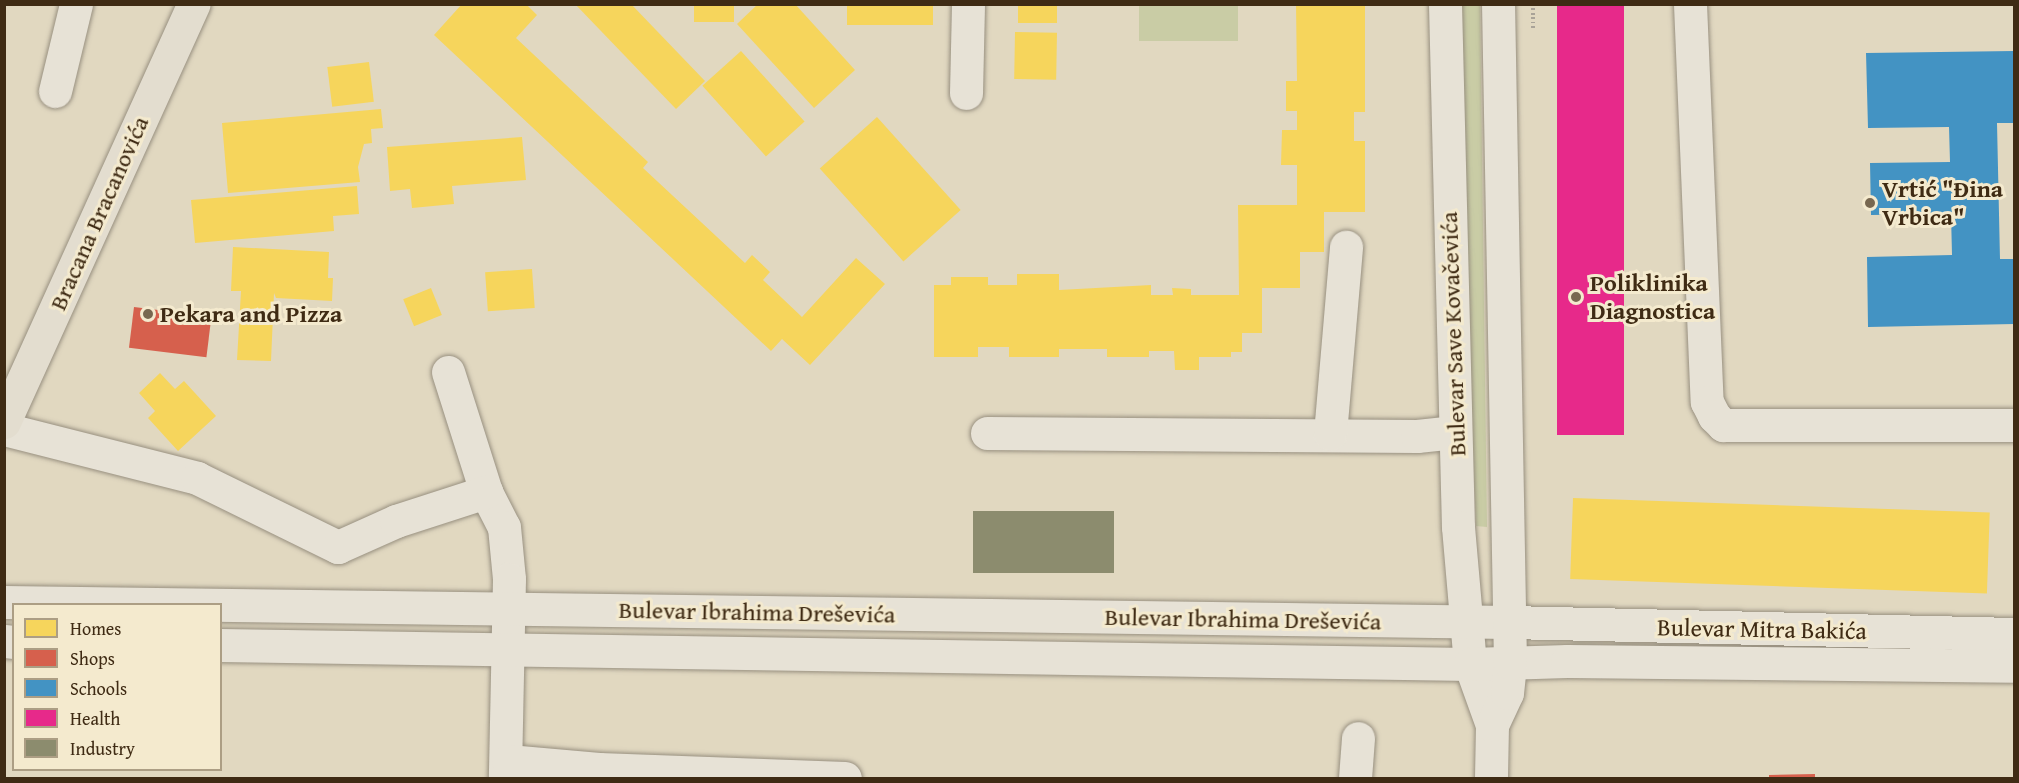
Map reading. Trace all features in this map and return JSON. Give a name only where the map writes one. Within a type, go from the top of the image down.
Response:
[{"type":"main road","name":"Bracana Bracanovića","points":[[4,422],[194,4]]},
{"type":"street","points":[[55,91],[75,4]]},
{"type":"street","points":[[966,93],[968,4]]},
{"type":"street","name":"Bulevar Save Kovačevića","points":[[1445,4],[1455,432],[1466,623],[1470,664],[1492,725]]},
{"type":"street","name":"Bulevar Save Kovačevića","points":[[1492,725],[1507,693],[1510,663],[1498,4]]},
{"type":"street","points":[[1690,4],[1707,402],[1714,416],[1723,425],[2014,425]]},
{"type":"street","points":[[1330,434],[1346,247]]},
{"type":"street","points":[[448,372],[486,492],[504,527],[509,609],[506,770],[599,774],[845,778]]},
{"type":"street","points":[[4,429],[197,478],[338,547],[396,521],[486,492]]},
{"type":"street","points":[[987,433],[1417,436],[1455,432]]},
{"type":"street","name":"Bulevar Ibrahima Dreševića","points":[[4,602],[76,603]]},
{"type":"street","name":"Bulevar Ibrahima Dreševića","points":[[222,605],[1509,622]]},
{"type":"street","name":"Bulevar Mitra Bakića","points":[[1509,622],[2014,634]]},
{"type":"street","name":"Bulevar Ibrahima Dreševića","points":[[222,645],[507,651],[1510,663]]},
{"type":"street","name":"Bulevar Mitra Bakića","points":[[1510,663],[1567,661],[2014,666]]},
{"type":"street","points":[[1491,778],[1492,725]]},
{"type":"street","points":[[1355,778],[1358,738]]},
{"type":"green space","points":[[1139,5],[1238,5],[1238,41],[1139,41]]},
{"type":"green space","points":[[1461,5],[1480,5],[1487,527],[1476,526],[1473,457],[1465,424]]},
{"type":"building: Homes","points":[[462,4],[526,4],[537,15],[516,38],[648,162],[643,168],[745,263],[752,255],[770,272],[763,280],[802,317],[856,258],[885,284],[810,365],[782,339],[771,351],[434,35]]},
{"type":"building: Homes","points":[[575,4],[631,4],[705,81],[676,109]]},
{"type":"building: Homes","points":[[758,4],[795,4],[855,70],[814,108],[737,24]]},
{"type":"building: Homes","points":[[847,4],[933,4],[933,25],[847,25]]},
{"type":"building: Homes","points":[[1018,4],[1057,4],[1057,23],[1018,23]]},
{"type":"building: Homes","points":[[1296,4],[1365,4],[1365,112],[1354,112],[1354,141],[1365,141],[1365,212],[1324,212],[1324,252],[1300,252],[1300,288],[1262,288],[1262,333],[1242,333],[1242,352],[1231,352],[1231,357],[1199,357],[1199,370],[1175,370],[1174,351],[1149,351],[1149,357],[1107,357],[1107,349],[1059,349],[1059,357],[1009,357],[1009,347],[978,347],[978,357],[934,357],[934,285],[951,285],[951,277],[988,277],[988,285],[1017,285],[1017,274],[1059,274],[1059,290],[1151,285],[1151,295],[1173,295],[1172,288],[1191,289],[1191,295],[1239,295],[1238,205],[1297,205],[1297,165],[1281,165],[1282,130],[1297,130],[1297,111],[1286,111],[1286,81],[1297,81]]},
{"type":"building: Homes","points":[[694,5],[734,5],[734,22],[694,22]]},
{"type":"building: Homes","points":[[1015,32],[1057,33],[1056,80],[1014,79]]},
{"type":"building: Homes","points":[[741,51],[805,122],[766,156],[702,86]]},
{"type":"building: Homes","points":[[369,62],[374,102],[332,107],[327,67]]},
{"type":"building: Homes","points":[[381,109],[383,128],[371,129],[372,143],[364,144],[358,167],[360,182],[228,193],[222,123]]},
{"type":"building: Homes","points":[[877,117],[961,210],[903,261],[820,169]]},
{"type":"building: Homes","points":[[522,137],[526,180],[452,186],[454,204],[412,208],[410,189],[390,191],[387,147]]},
{"type":"building: Homes","points":[[357,186],[359,214],[333,216],[334,231],[195,243],[191,200]]},
{"type":"building: Homes","points":[[233,247],[329,252],[328,278],[333,278],[332,301],[276,298],[274,293],[271,361],[237,360],[241,291],[231,291]]},
{"type":"building: Homes","points":[[532,269],[535,308],[488,311],[485,272]]},
{"type":"building: Homes","points":[[431,288],[442,315],[414,326],[403,299]]},
{"type":"building: Homes","points":[[160,373],[175,389],[184,381],[216,416],[178,451],[148,418],[155,411],[139,393]]},
{"type":"building: Homes","points":[[1573,498],[1990,513],[1987,594],[1570,579]]},
{"type":"building: Shops","points":[[134,307],[211,317],[206,357],[129,348]]},
{"type":"building: Shops","points":[[1815,774],[1815,778],[1769,778],[1769,775]]},
{"type":"building: Schools","points":[[2014,51],[2014,123],[1997,123],[2000,259],[2014,259],[2014,324],[1868,327],[1867,257],[1952,255],[1951,214],[1871,215],[1870,163],[1950,162],[1949,127],[1868,128],[1866,53]]},
{"type":"building: Health","points":[[1557,4],[1624,4],[1624,435],[1557,435]]},
{"type":"building: Industry","points":[[973,511],[1114,511],[1114,573],[973,573]]},
{"type":"place","name":"Vrtić \"Đina Vrbica\"","points":[[1870,203]]},
{"type":"place","name":"Poliklinika Diagnostica","points":[[1576,297]]},
{"type":"place","name":"Pekara and Pizza","points":[[148,314]]}]
